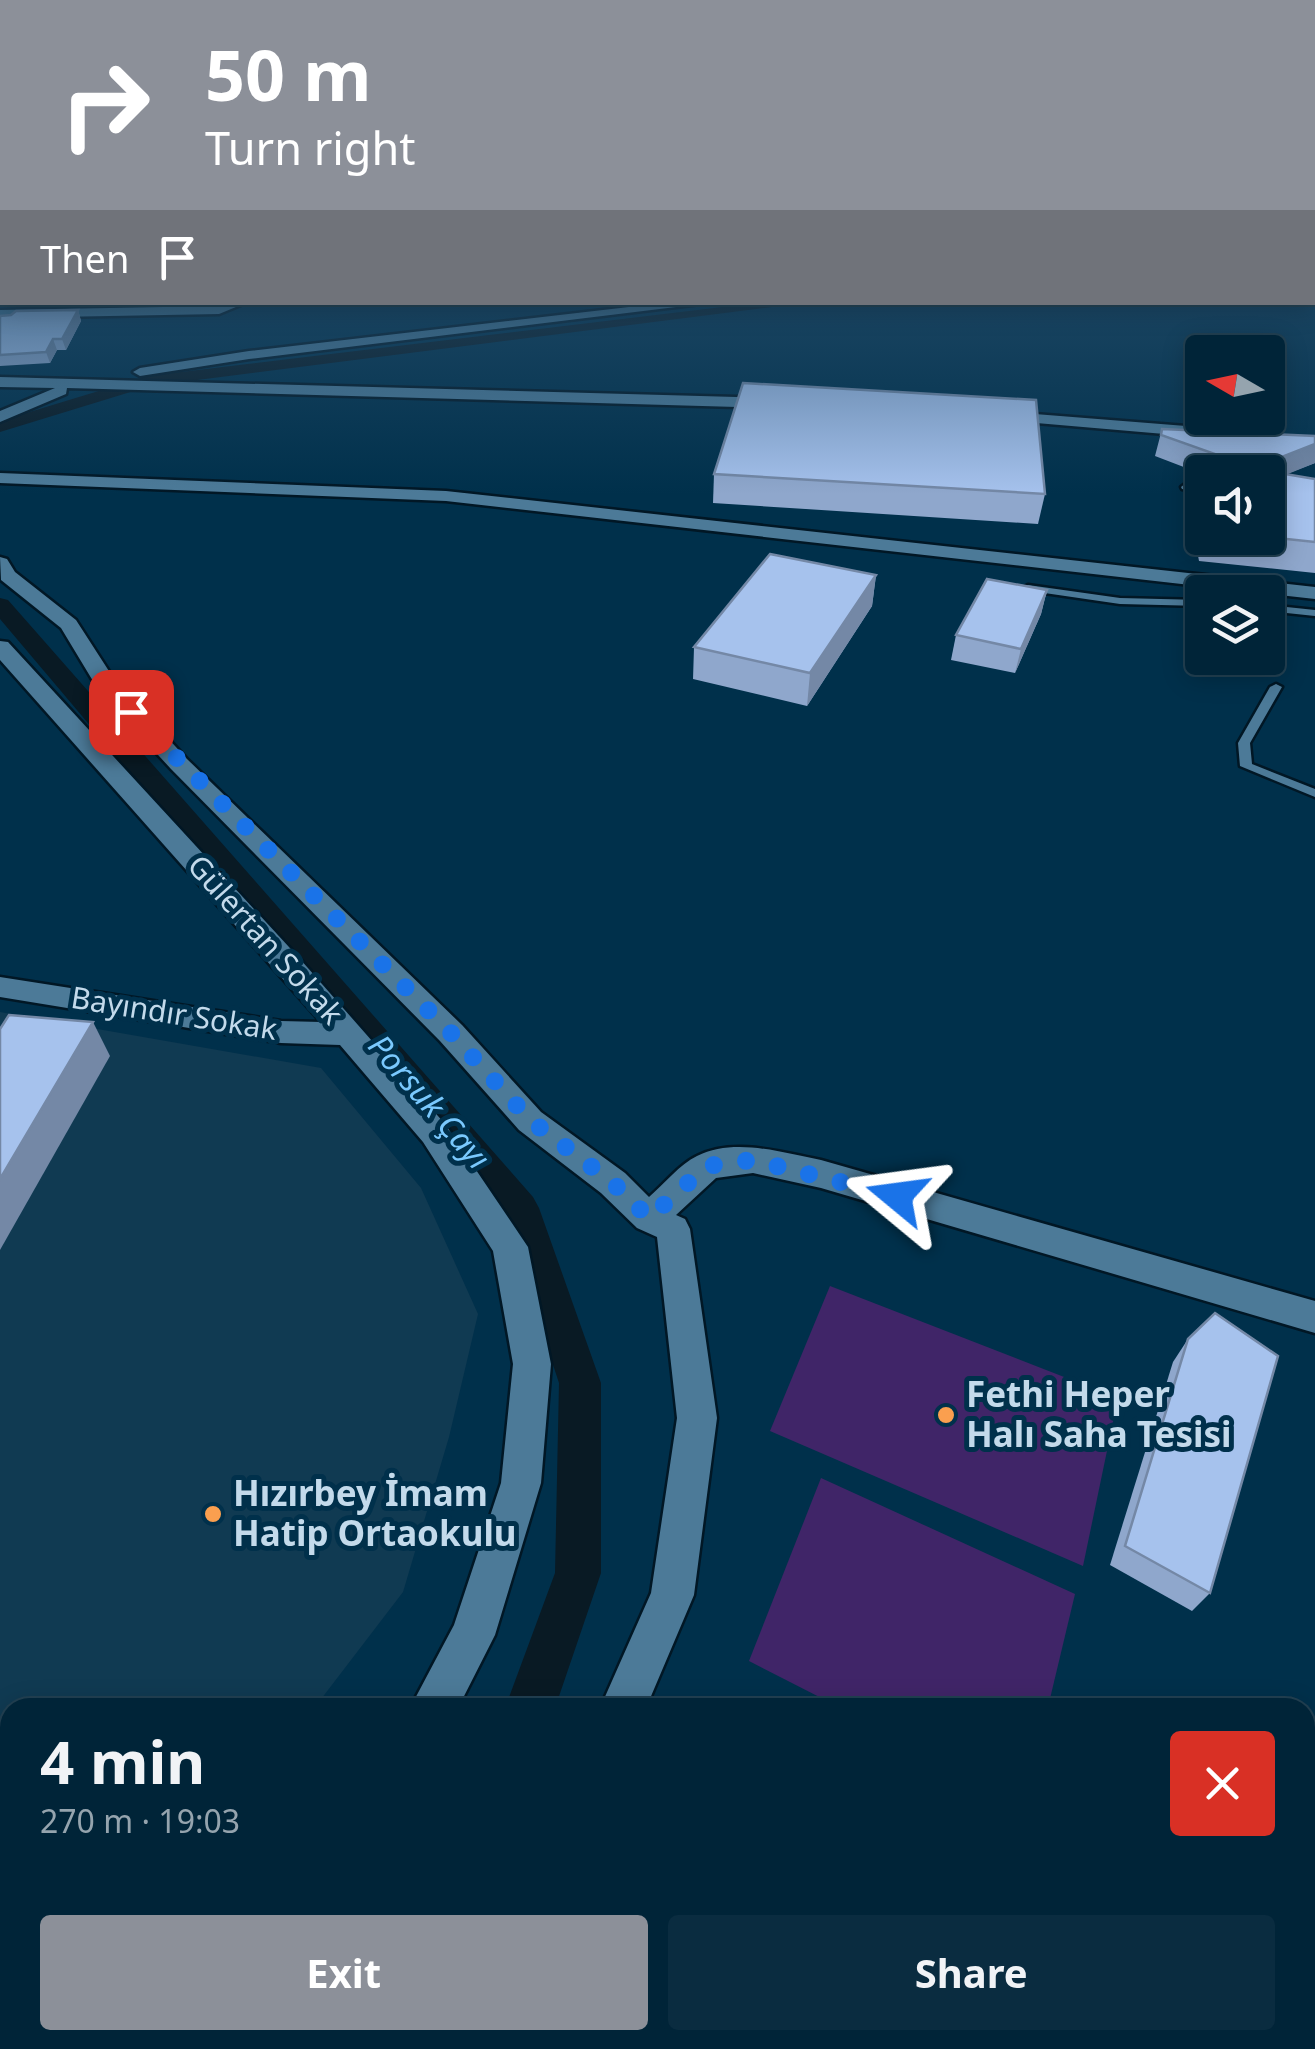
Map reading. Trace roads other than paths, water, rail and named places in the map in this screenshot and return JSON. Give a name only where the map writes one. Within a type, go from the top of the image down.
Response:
[{"type":"street","points":[[0,314],[219,310],[233,305]]},
{"type":"street","points":[[0,417],[36,399],[84,385],[248,355],[685,305]]},
{"type":"street","points":[[0,382],[804,404]]},
{"type":"street","points":[[979,414],[1185,430]]},
{"type":"street","points":[[0,478],[446,496],[1315,593]]},
{"type":"street","points":[[0,563],[8,576],[69,624],[107,686],[179,764],[438,1019],[530,1120],[613,1183],[649,1218],[673,1229],[698,1418],[672,1595],[627,1698]]},
{"type":"street","name":"Gülertan Sokak","points":[[0,647],[434,1133],[510,1247],[532,1364],[521,1483],[473,1634],[438,1698]]},
{"type":"street","name":"Bayındır Sokak","points":[[0,986],[281,1032],[349,1034]]},
{"type":"street","points":[[649,1218],[707,1166],[752,1160],[822,1174],[1315,1316]]},
{"type":"lane","points":[[1014,585],[1120,601],[1185,603]]},
{"type":"lane","points":[[1285,610],[1315,613]]},
{"type":"lane","points":[[1276,688],[1244,743],[1246,766],[1315,793]]},
{"type":"waterway","name":"Porsuk Çayı","points":[[0,427],[148,381],[780,305]]},
{"type":"waterway","name":"Porsuk Çayı","points":[[0,605],[520,1208],[580,1383],[578,1573],[534,1698]]},
{"type":"place","name":"Fethi Heper Halı Saha Tesisi","points":[[946,1415]]},
{"type":"place","name":"Hızırbey İmam Hatip Ortaokulu","points":[[213,1514]]}]
